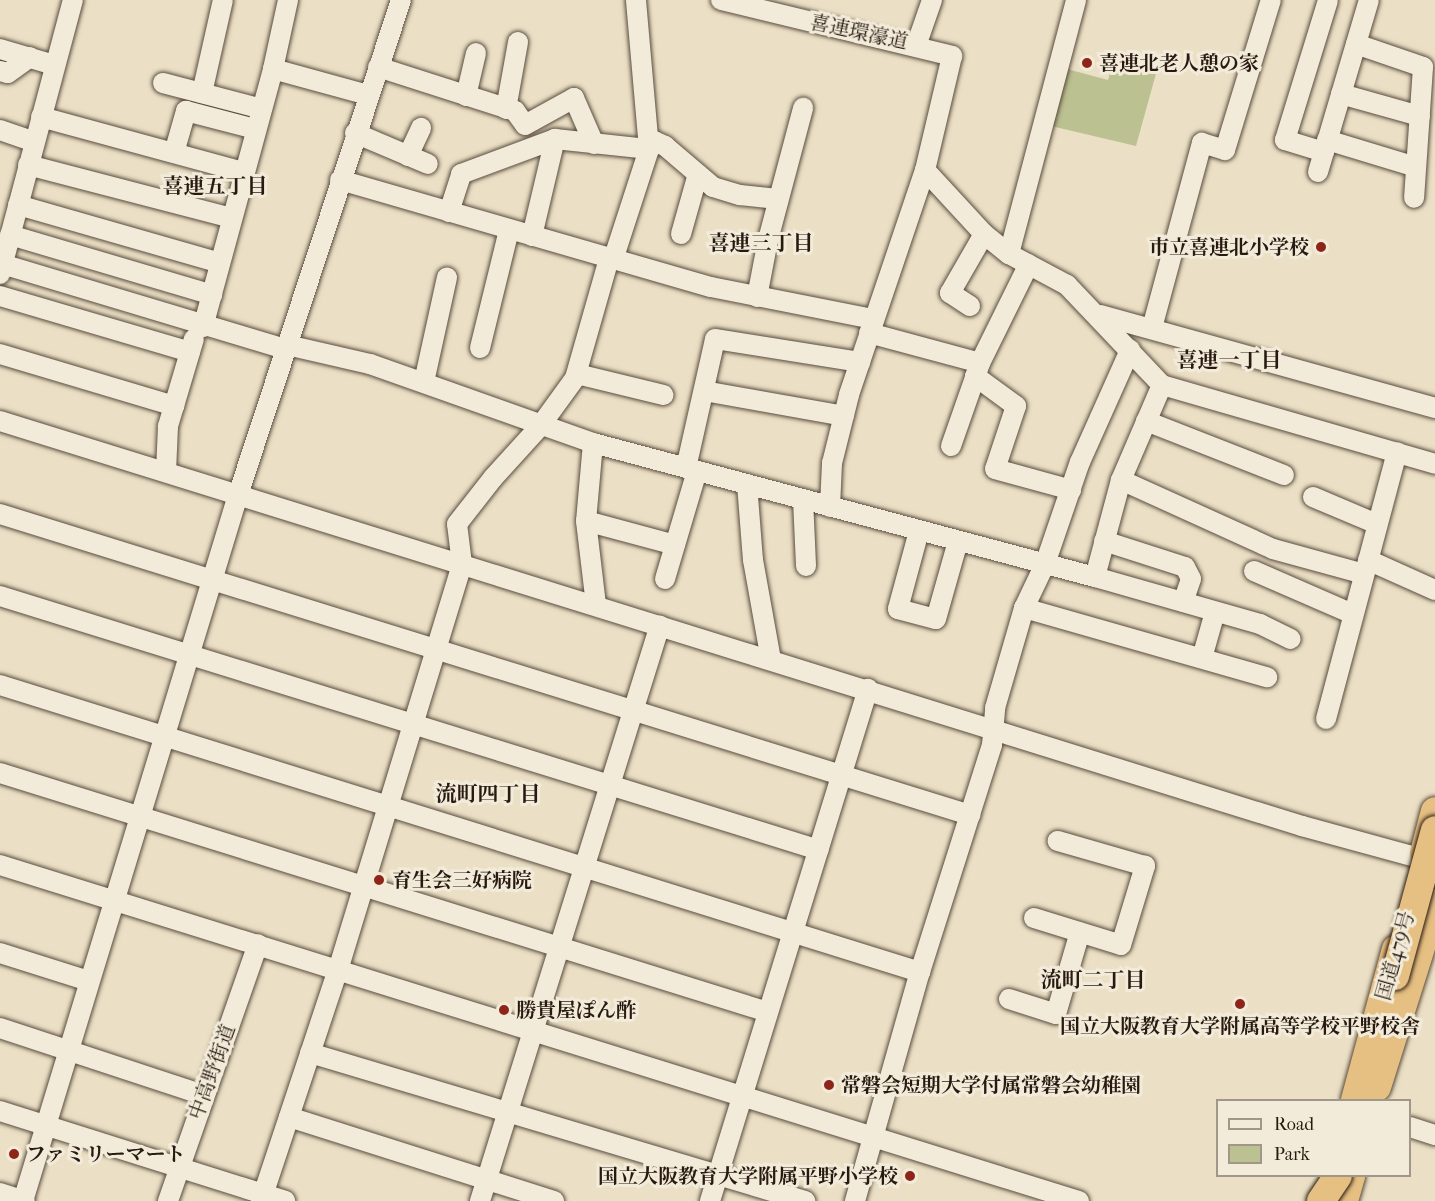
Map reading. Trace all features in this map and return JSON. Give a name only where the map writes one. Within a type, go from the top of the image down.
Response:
[{"type":"highway","name":"国道479号","points":[[1356,1099],[1429,860],[1435,811]]},
{"type":"highway","points":[[1362,1099],[1435,830]]},
{"type":"highway","points":[[1380,1099],[1435,896]]},
{"type":"highway","name":"国道479号","points":[[1374,1099],[1435,903]]},
{"type":"highway","points":[[1319,1201],[1328,1177]]},
{"type":"highway","points":[[1319,1201],[1337,1177]]},
{"type":"highway","points":[[1328,1201],[1338,1177]]},
{"type":"highway","points":[[1333,1201],[1338,1177]]},
{"type":"highway","points":[[1344,1201],[1352,1177]]},
{"type":"highway","points":[[1354,1201],[1359,1177]]},
{"type":"street","points":[[73,0],[54,64],[1,269],[196,320],[201,326],[286,347],[370,364],[593,443],[1095,577],[1260,624],[1291,639]]},
{"type":"street","points":[[202,93],[223,0]]},
{"type":"street","points":[[166,472],[168,426],[190,352],[212,295],[273,69],[288,0]]},
{"type":"street","points":[[0,1193],[24,1201],[68,1049],[238,495],[401,0]]},
{"type":"street","points":[[262,1198],[338,970],[462,564],[457,524],[541,425],[577,374],[611,259],[649,144],[636,0]]},
{"type":"street","name":"喜連環濠道","points":[[721,0],[916,46],[932,0]]},
{"type":"street","points":[[1009,254],[1076,0]]},
{"type":"street","points":[[1152,328],[1202,143],[1225,150],[1271,0]]},
{"type":"street","points":[[1328,0],[1285,140],[1326,146],[1416,167]]},
{"type":"street","points":[[1318,172],[1369,0]]},
{"type":"street","points":[[506,109],[518,42]]},
{"type":"street","points":[[1356,44],[1423,67],[1414,198]]},
{"type":"street","points":[[830,507],[832,463],[844,416],[871,326],[925,170],[952,56],[916,46]]},
{"type":"street","points":[[0,48],[54,64]]},
{"type":"street","points":[[466,96],[475,53]]},
{"type":"street","points":[[0,71],[8,73],[30,57]]},
{"type":"street","points":[[378,67],[516,111],[525,124],[574,98],[594,144]]},
{"type":"street","points":[[273,69],[368,95]]},
{"type":"street","points":[[163,83],[262,109]]},
{"type":"street","points":[[1341,94],[1420,116]]},
{"type":"street","points":[[758,297],[778,199],[803,108]]},
{"type":"street","points":[[174,153],[186,111],[255,129]]},
{"type":"street","points":[[41,117],[244,172]]},
{"type":"street","points":[[408,156],[421,128]]},
{"type":"street","points":[[0,130],[34,141]]},
{"type":"street","points":[[355,134],[428,164]]},
{"type":"street","points":[[449,212],[461,174],[555,139],[594,144],[665,146],[713,187],[740,195],[778,199]]},
{"type":"street","points":[[532,236],[555,139]]},
{"type":"street","points":[[28,165],[232,218]]},
{"type":"street","points":[[925,170],[984,234],[1009,254],[1067,285],[1100,315],[1162,385],[1435,464]]},
{"type":"street","points":[[681,234],[698,174]]},
{"type":"street","points":[[340,180],[611,259],[871,326],[978,370],[1016,406],[995,469],[1071,490]]},
{"type":"street","points":[[18,205],[220,263]]},
{"type":"street","points":[[480,348],[509,230]]},
{"type":"street","points":[[970,306],[950,293],[984,234]]},
{"type":"street","points":[[10,235],[212,295]]},
{"type":"street","points":[[951,446],[978,370],[1029,264]]},
{"type":"street","points":[[424,382],[447,277]]},
{"type":"street","points":[[0,296],[190,352]]},
{"type":"street","points":[[1100,315],[1435,408]]},
{"type":"street","points":[[665,579],[675,545],[691,469],[715,339],[860,362]]},
{"type":"street","points":[[855,1201],[920,972],[992,745],[995,708],[1024,608],[1045,564],[1071,490],[1130,350]]},
{"type":"street","points":[[0,354],[174,406]]},
{"type":"street","points":[[577,374],[663,395]]},
{"type":"street","points":[[1095,577],[1120,480],[1162,385]]},
{"type":"street","points":[[704,391],[844,416]]},
{"type":"street","points":[[0,421],[868,689],[1302,826],[1429,860]]},
{"type":"street","points":[[1146,421],[1284,475]]},
{"type":"street","points":[[593,443],[586,521],[596,605]]},
{"type":"street","points":[[1326,719],[1396,452]]},
{"type":"street","points":[[1120,480],[1273,549],[1366,567],[1435,590]]},
{"type":"street","points":[[747,484],[753,560],[771,660]]},
{"type":"street","points":[[1313,497],[1377,524]]},
{"type":"street","points":[[803,499],[806,566]]},
{"type":"street","points":[[0,514],[212,578],[436,650],[634,708],[970,815]]},
{"type":"street","points":[[586,521],[675,545]]},
{"type":"street","points":[[919,531],[898,609],[936,620],[958,541]]},
{"type":"street","points":[[1104,541],[1185,567],[1191,579],[1183,602]]},
{"type":"street","points":[[1254,571],[1353,614]]},
{"type":"street","points":[[0,596],[819,850]]},
{"type":"street","points":[[1024,608],[1267,678]]},
{"type":"street","points":[[1202,658],[1215,612]]},
{"type":"street","points":[[480,1201],[660,625]]},
{"type":"street","points":[[0,685],[387,808],[794,931],[920,972]]},
{"type":"street","points":[[710,1201],[868,689]]},
{"type":"street","points":[[0,773],[363,888],[560,946],[768,1012]]},
{"type":"street","points":[[1034,918],[1121,945],[1145,866],[1058,841]]},
{"type":"street","points":[[0,865],[873,1134],[1079,1201]]},
{"type":"street","points":[[1009,999],[1056,1014],[1080,933]]},
{"type":"street","name":"中高野街道","points":[[168,1201],[177,1167],[258,944]]},
{"type":"street","points":[[0,953],[89,981]]},
{"type":"street","points":[[0,1028],[204,1095]]},
{"type":"street","points":[[310,1053],[717,1177],[805,1201]]},
{"type":"street","points":[[0,1111],[177,1167],[262,1198],[285,1201]]},
{"type":"street","points":[[289,1117],[554,1201]]},
{"type":"street","points":[[1411,1127],[1435,1134]]},
{"type":"green space","points":[[1114,59],[1157,70],[1136,146],[1051,126],[1067,69],[1108,80]]},
{"type":"place","name":"喜連北老人憩の家","points":[[1087,63]]},
{"type":"place","name":"市立喜連北小学校","points":[[1321,247]]},
{"type":"place","name":"育生会三好病院","points":[[379,880]]},
{"type":"place","name":"国立大阪教育大学附属高等学校平野校舎","points":[[1240,1004]]},
{"type":"place","name":"勝貴屋ぽん酢","points":[[504,1010]]},
{"type":"place","name":"常磐会短期大学付属常磐会幼稚園","points":[[829,1085]]},
{"type":"place","name":"ファミリーマート","points":[[14,1154]]},
{"type":"place","name":"国立大阪教育大学附属平野小学校","points":[[910,1176]]},
{"type":"district","name":"喜連五丁目","points":[[215,186]]},
{"type":"district","name":"喜連三丁目","points":[[761,243]]},
{"type":"district","name":"喜連一丁目","points":[[1229,360]]},
{"type":"district","name":"流町四丁目","points":[[488,794]]},
{"type":"district","name":"流町二丁目","points":[[1093,980]]}]
